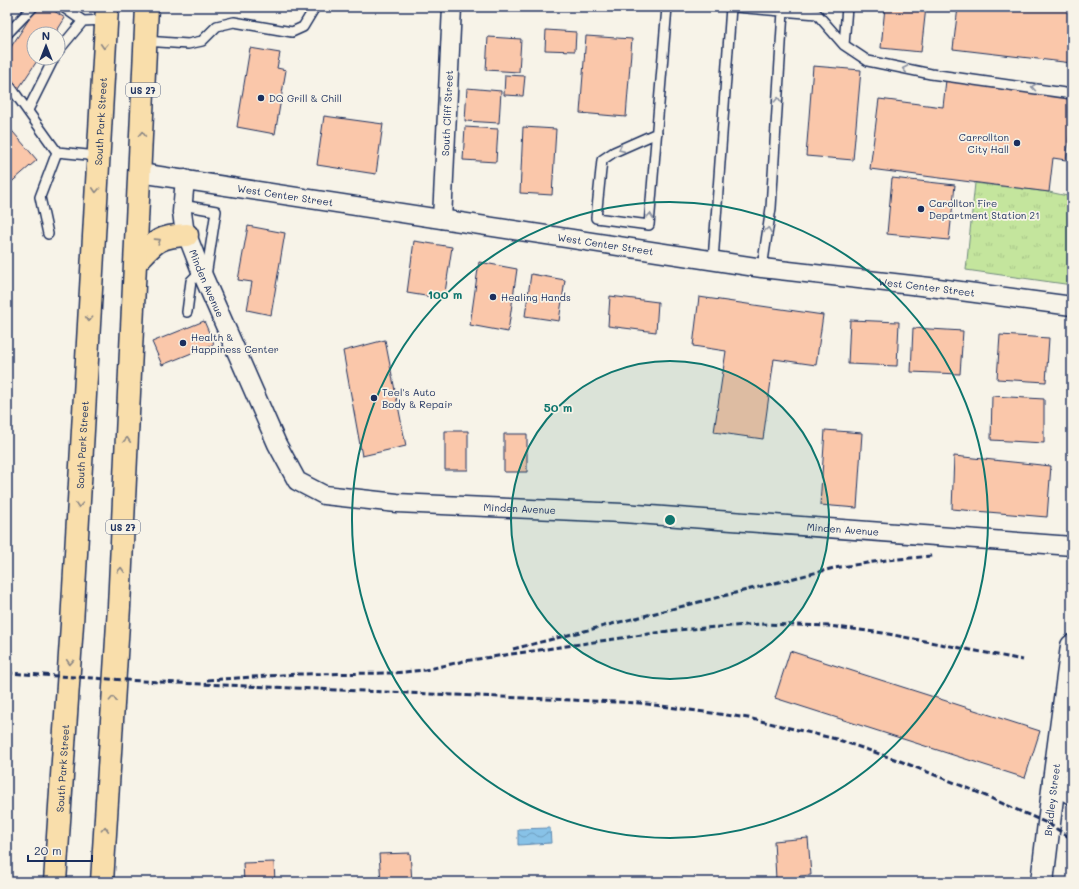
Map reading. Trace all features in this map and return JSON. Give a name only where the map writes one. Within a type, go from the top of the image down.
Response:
[{"type":"main road","name":"US 27","points":[[102,882],[119,607],[147,7]]},
{"type":"main road","name":"South Park Street","points":[[55,882],[73,616],[106,13]]},
{"type":"main road","points":[[136,262],[154,243],[162,238],[171,235],[187,235]]},
{"type":"street","name":"South Cliff Street","points":[[442,219],[452,7]]},
{"type":"street","name":"West Center Street","points":[[140,173],[762,268],[938,288],[1072,306]]},
{"type":"street","name":"Minden Avenue","points":[[185,179],[182,205],[184,227],[203,276],[277,444],[297,481],[324,495],[397,503],[622,513],[1072,546]]},
{"type":"street","name":"Bradley Street","points":[[1042,882],[1054,781],[1069,691],[1072,646]]},
{"type":"street","points":[[1054,781],[1072,793]]},
{"type":"lane","points":[[7,34],[33,7]]},
{"type":"lane","points":[[63,7],[83,21]]},
{"type":"lane","points":[[146,40],[188,44],[202,41],[217,26],[234,22],[292,32],[303,27],[315,7]]},
{"type":"lane","points":[[657,133],[614,152],[602,160],[596,218],[649,226],[657,133],[667,7]]},
{"type":"lane","points":[[713,261],[731,7]]},
{"type":"lane","points":[[735,7],[817,14],[844,45],[868,61],[931,74],[1072,94]]},
{"type":"lane","points":[[844,45],[847,7]]},
{"type":"lane","points":[[762,268],[771,208],[783,11]]},
{"type":"lane","points":[[66,41],[83,21],[106,13]]},
{"type":"lane","points":[[28,110],[50,66]]},
{"type":"lane","points":[[7,82],[57,152],[98,156]]},
{"type":"lane","points":[[48,234],[40,197],[57,152]]},
{"type":"lane","points":[[182,205],[216,211],[203,276],[191,281],[187,312]]},
{"type":"green space","points":[[975,183],[1049,192],[1072,197],[1072,285],[966,270]]},
{"type":"water","points":[[550,828],[551,843],[518,845],[518,829]]},
{"type":"building","points":[[37,7],[48,7],[65,18],[60,26],[26,26],[26,66],[34,66],[7,106],[7,53]]},
{"type":"building","points":[[885,7],[926,7],[921,52],[881,48]]},
{"type":"building","points":[[958,7],[1072,7],[1072,63],[953,49]]},
{"type":"building","points":[[546,30],[576,32],[575,51],[545,50]]},
{"type":"building","points":[[586,36],[632,39],[626,117],[580,113]]},
{"type":"building","points":[[488,37],[521,39],[519,72],[486,70]]},
{"type":"building","name":"DQ Grill & Chill","points":[[250,48],[280,53],[277,68],[286,70],[275,134],[237,127]]},
{"type":"building","points":[[813,66],[861,70],[853,160],[806,156]]},
{"type":"building","points":[[505,75],[525,76],[523,96],[504,95]]},
{"type":"building","points":[[946,80],[1072,96],[1072,116],[1066,160],[1053,158],[1049,192],[870,169],[879,99],[943,107]]},
{"type":"building","points":[[467,88],[501,91],[499,123],[465,121]]},
{"type":"building","points":[[324,116],[383,124],[376,174],[317,165]]},
{"type":"building","points":[[7,125],[37,160],[7,186]]},
{"type":"building","points":[[465,127],[498,129],[496,162],[463,160]]},
{"type":"building","points":[[523,127],[556,129],[552,195],[520,193]]},
{"type":"building","name":"Carollton Fire Department Station 21","points":[[892,178],[955,185],[949,240],[887,234]]},
{"type":"building","points":[[248,226],[285,233],[271,315],[247,310],[252,282],[238,280]]},
{"type":"building","points":[[414,241],[452,247],[444,299],[407,293]]},
{"type":"building","name":"Healing Hands","points":[[479,262],[517,269],[508,332],[470,325]]},
{"type":"building","points":[[531,274],[565,280],[559,321],[525,316]]},
{"type":"building","points":[[610,296],[658,302],[656,332],[608,326]]},
{"type":"building","points":[[699,297],[823,315],[816,365],[774,359],[763,439],[714,432],[726,351],[693,346]]},
{"type":"building","points":[[850,320],[899,322],[897,366],[848,364]]},
{"type":"building","name":"Health & Happiness Center","points":[[204,321],[214,344],[162,365],[152,342]]},
{"type":"building","points":[[913,328],[963,331],[960,374],[911,372]]},
{"type":"building","points":[[1000,335],[1049,338],[1046,382],[997,379]]},
{"type":"building","name":"Teel's Auto Body & Repair","points":[[385,340],[406,446],[362,456],[343,351]]},
{"type":"building","points":[[992,396],[1044,399],[1044,443],[991,440]]},
{"type":"building","points":[[825,430],[862,433],[857,508],[820,505]]},
{"type":"building","points":[[445,431],[468,431],[468,470],[445,470]]},
{"type":"building","points":[[504,434],[527,434],[527,472],[504,472]]},
{"type":"building","points":[[954,456],[1051,466],[1047,517],[952,509]]},
{"type":"building","points":[[790,651],[1040,731],[1025,778],[775,698]]},
{"type":"building","points":[[808,838],[811,875],[799,876],[799,882],[789,882],[789,878],[776,879],[774,841]]},
{"type":"building","points":[[410,853],[412,882],[381,882],[379,854]]},
{"type":"building","points":[[274,862],[275,882],[244,882],[243,863]]},
{"type":"building","points":[[653,878],[678,878],[678,882],[653,882]]},
{"type":"railway","points":[[513,649],[834,568],[887,560],[932,556]]},
{"type":"railway","points":[[207,680],[298,674],[393,673],[425,670],[464,661],[676,630],[761,624],[829,626],[883,633],[1023,660]]},
{"type":"railway","points":[[7,673],[177,683],[640,703],[748,718],[836,739],[900,761],[970,789],[1049,824],[1072,839]]},
{"type":"place","name":"DQ Grill & Chill","points":[[261,98]]},
{"type":"place","name":"Carrollton City Hall","points":[[1017,143]]},
{"type":"place","name":"Carollton Fire Department Station 21","points":[[921,209]]},
{"type":"place","name":"Healing Hands","points":[[493,297]]},
{"type":"place","name":"Health & Happiness Center","points":[[183,343]]},
{"type":"place","name":"Teel's Auto Body & Repair","points":[[374,398]]}]
